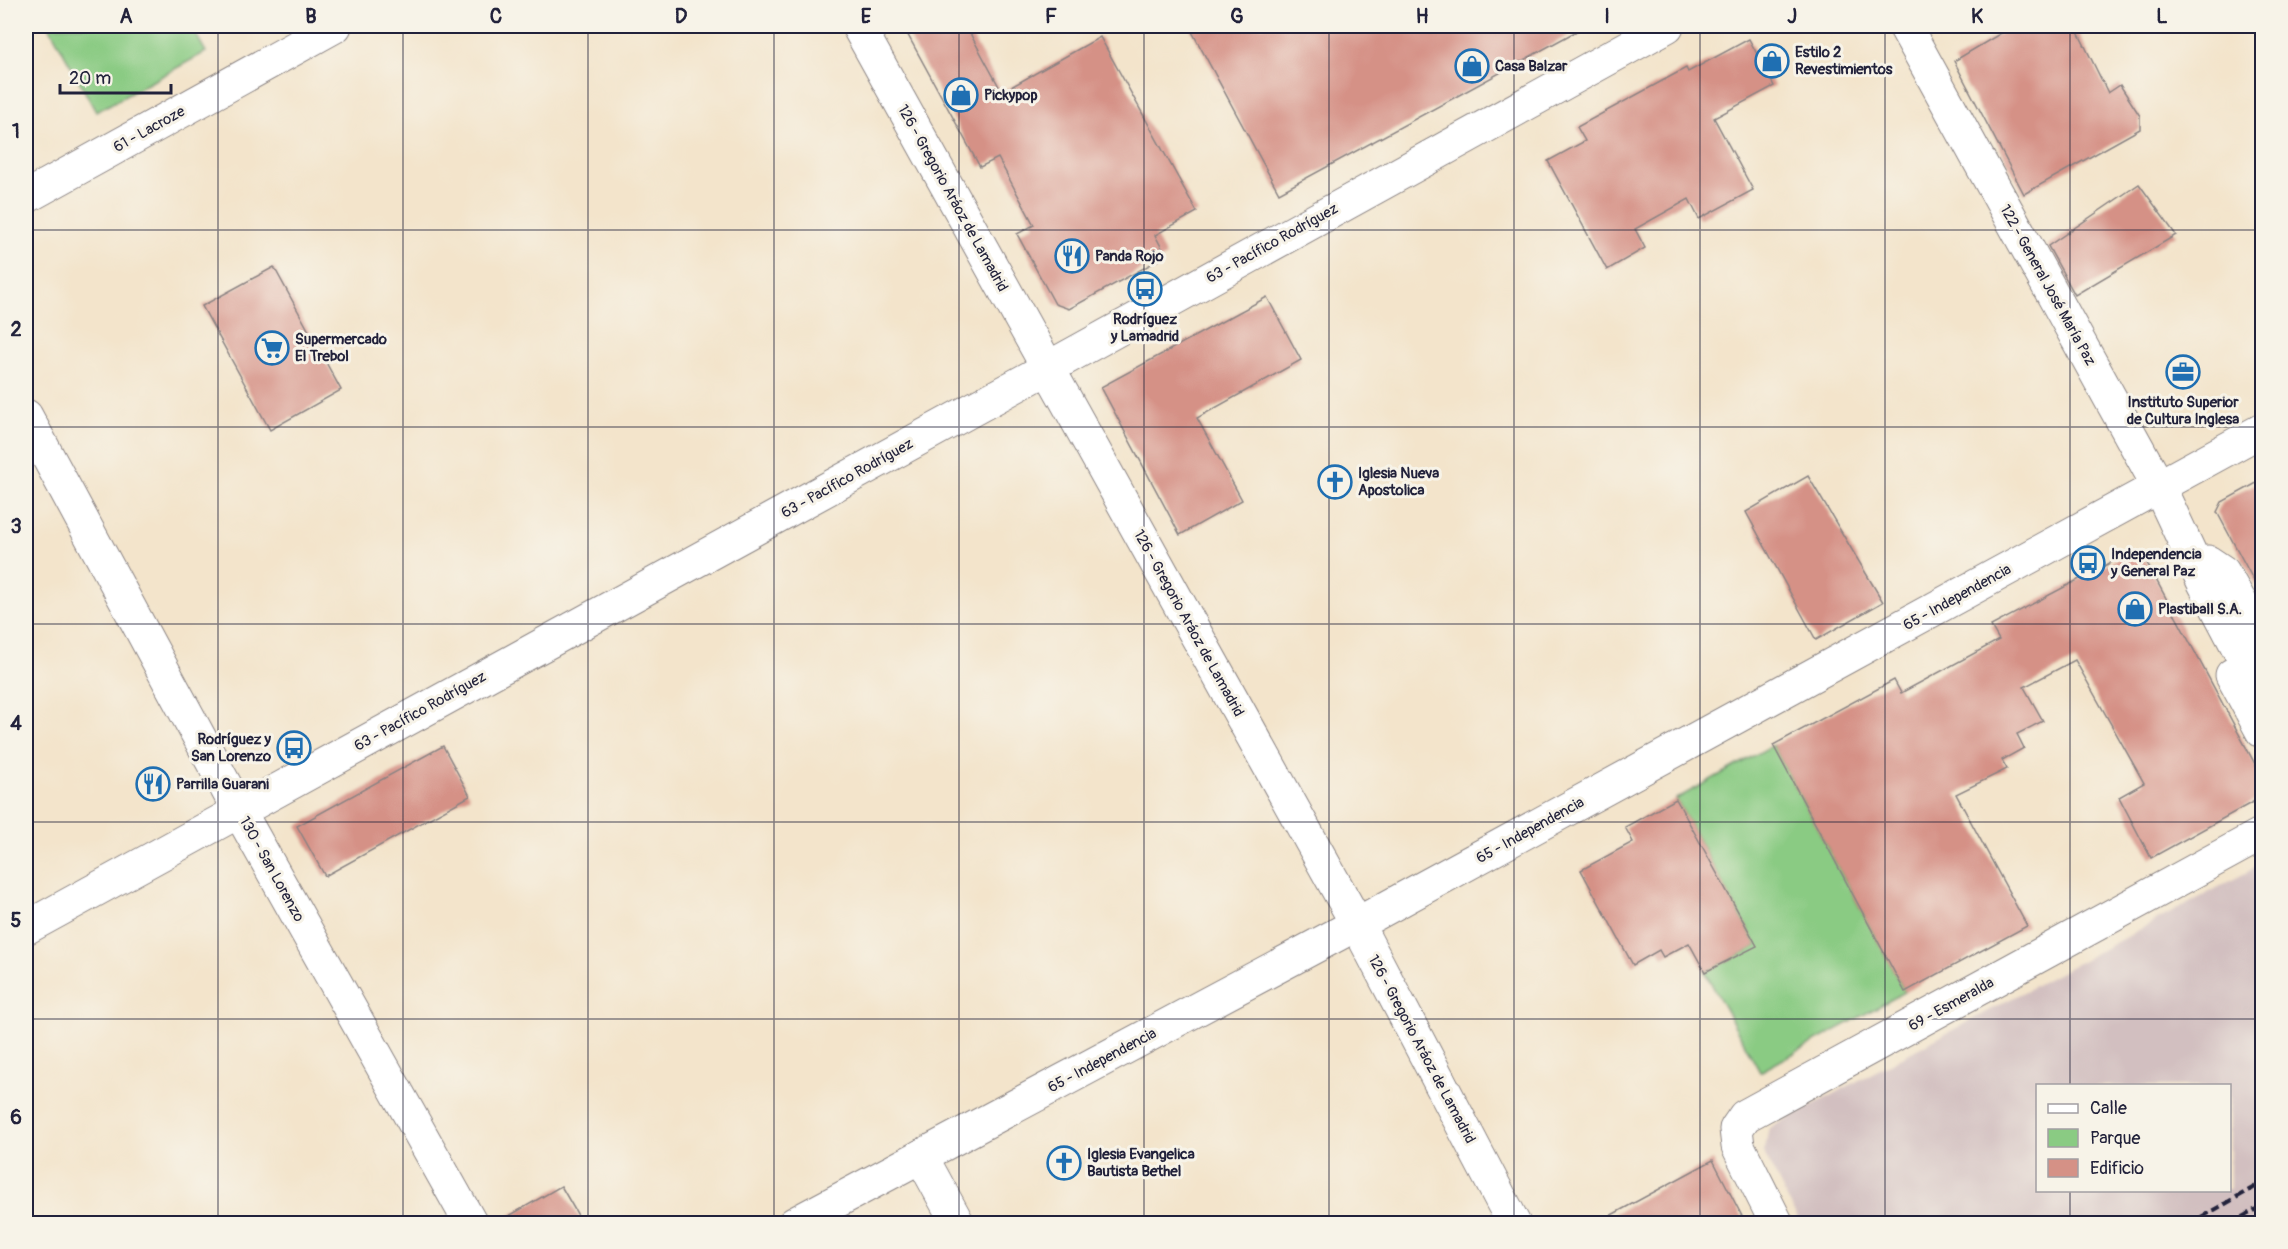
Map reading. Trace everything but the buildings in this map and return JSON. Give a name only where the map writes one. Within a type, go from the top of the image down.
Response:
[{"type":"street","name":"61 - Lacroze","points":[[26,197],[335,26]]},
{"type":"street","name":"126 - Gregorio Aráoz de Lamadrid","points":[[858,26],[1357,924],[1514,1224]]},
{"type":"street","name":"63 - Pacífico Rodríguez","points":[[26,928],[1048,368],[1666,26]]},
{"type":"street","name":"122 - General José María Paz","points":[[1905,26],[2159,487],[2203,581],[2262,693]]},
{"type":"street","name":"130 - San Lorenzo","points":[[26,416],[239,811],[471,1224]]},
{"type":"street","name":"65 - Independencia","points":[[794,1224],[1357,924],[2262,430]]},
{"type":"street","name":"122 - General José María Paz","points":[[2187,548],[2186,593],[2262,731]]},
{"type":"street","points":[[2187,548],[2223,572],[2262,640]]},
{"type":"street","name":"69 - Esmeralda","points":[[1776,1224],[1738,1146],[1736,1130],[1745,1116],[2262,834]]},
{"type":"street","points":[[921,1156],[958,1224]]},
{"type":"shaded area","points":[[2262,864],[2262,1223],[1800,1223],[1763,1151],[1770,1128]]},
{"type":"green space","points":[[49,26],[191,26],[206,52],[96,112]]},
{"type":"green space","points":[[1773,745],[1905,992],[1760,1072],[1705,972],[1757,946],[1676,799]]},
{"type":"railway","points":[[2189,1224],[2262,1183]]},
{"type":"railway","points":[[2230,1224],[2262,1206]]},
{"type":"place","name":"Estilo 2 Revestimientos","points":[[1772,61]]},
{"type":"place","name":"Casa Balzar","points":[[1472,66]]},
{"type":"place","name":"Pickypop","points":[[961,95]]},
{"type":"place","name":"Panda Rojo","points":[[1072,256]]},
{"type":"place","name":"Rodríguez y Lamadrid","points":[[1145,289]]},
{"type":"place","name":"Supermercado El Trebol","points":[[272,348]]},
{"type":"place","name":"Instituto Superior de Cultura Inglesa","points":[[2183,372]]},
{"type":"place","name":"Iglesia Nueva Apostolica","points":[[1335,482]]},
{"type":"place","name":"Independencia y General Paz","points":[[2088,563]]},
{"type":"place","name":"Plastiball S.A.","points":[[2135,609]]},
{"type":"place","name":"Rodríguez y San Lorenzo","points":[[294,748]]},
{"type":"place","name":"Parrilla Guarani","points":[[153,784]]},
{"type":"place","name":"Iglesia Evangelica Bautista Bethel","points":[[1064,1163]]}]
